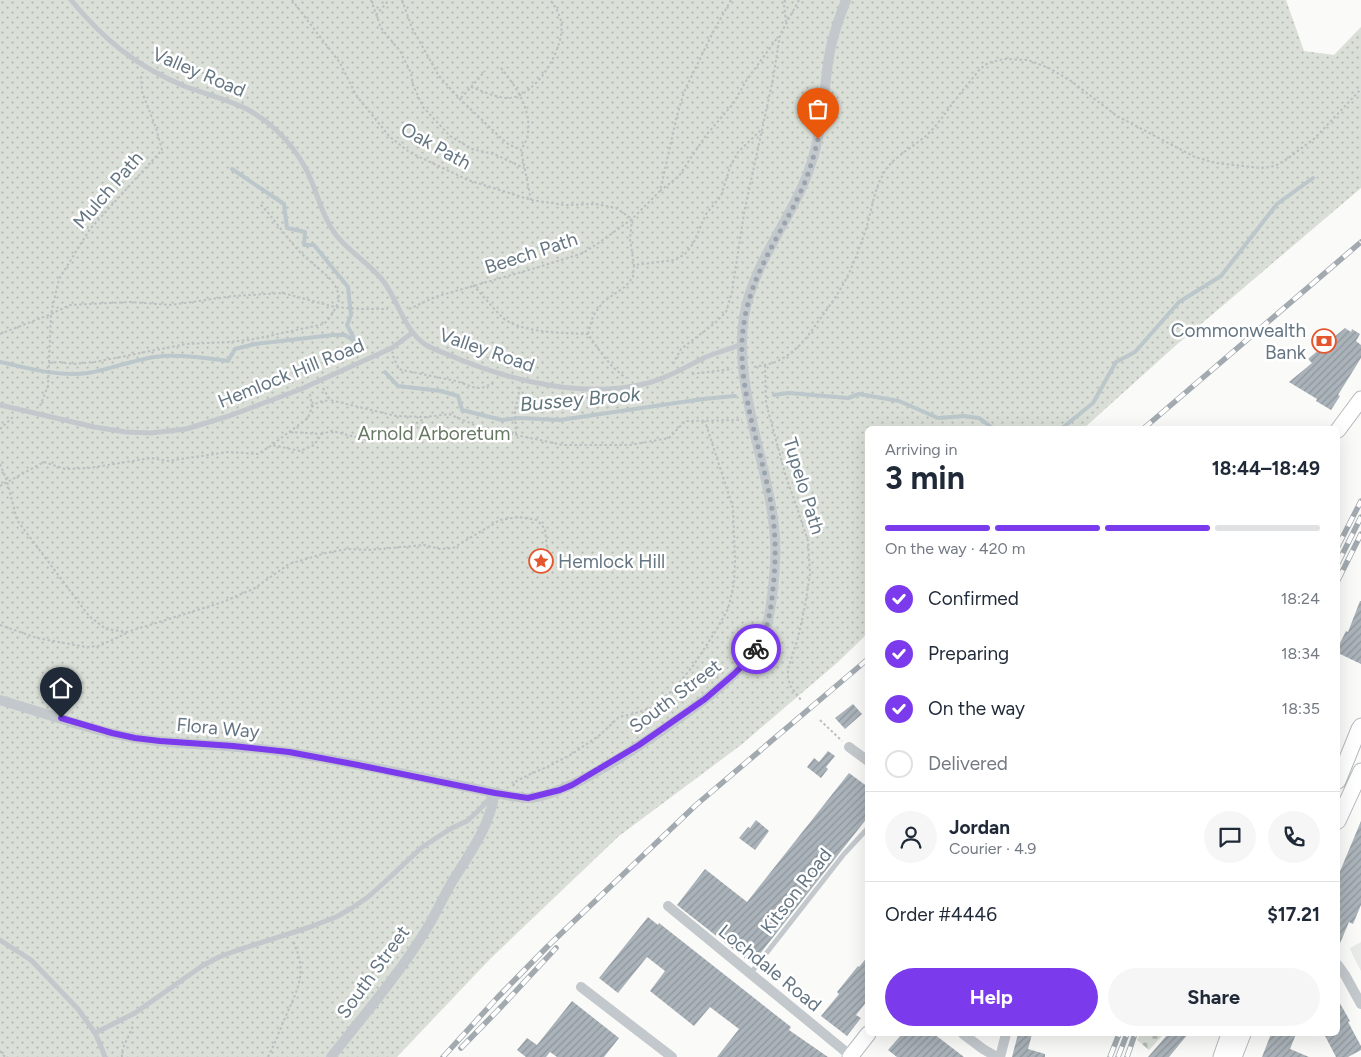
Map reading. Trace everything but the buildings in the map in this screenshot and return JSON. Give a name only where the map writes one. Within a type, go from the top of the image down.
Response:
[{"type":"main road","points":[[1340,427],[1361,399]]},
{"type":"main road","points":[[1340,776],[1358,729],[1361,726]]},
{"type":"main road","points":[[1340,817],[1361,771]]},
{"type":"main road","points":[[851,1056],[866,1036]]},
{"type":"main road","points":[[1221,1057],[1228,1036]]},
{"type":"main road","points":[[1234,1057],[1242,1036]]},
{"type":"street","name":"South Street","points":[[332,1057],[390,981],[429,925],[476,844],[492,809],[495,793],[528,798],[541,796],[572,785],[598,770],[639,745],[705,699],[746,662],[757,647],[766,629],[774,584],[776,544],[772,508],[751,416],[743,368],[744,319],[753,285],[803,187],[812,161],[822,120],[829,55],[846,0]]},
{"type":"street","name":"Flora Way","points":[[0,700],[89,727],[135,738],[289,752],[495,793]]},
{"type":"street","points":[[849,747],[865,759]]},
{"type":"street","name":"Lochdale Road","points":[[668,906],[851,1056]]},
{"type":"street","points":[[1340,968],[1361,1004]]},
{"type":"street","points":[[581,987],[672,1057]]},
{"type":"street","points":[[966,1036],[982,1049],[998,1057],[1005,1036]]},
{"type":"lane","name":"Valley Road","points":[[70,0],[104,35],[140,64],[186,86],[240,105],[275,129],[295,150],[307,170],[320,205],[335,234],[347,248],[367,263],[384,282],[412,333],[427,345],[480,367],[518,379],[547,385],[610,389],[662,379],[706,357],[742,344]]},
{"type":"lane","name":"Hemlock Hill Road","points":[[0,405],[94,427],[137,433],[166,432],[229,416],[281,398],[390,349],[412,333]]},
{"type":"lane","points":[[95,1034],[130,1016],[218,957],[291,934],[336,917],[352,908],[368,897],[421,848],[450,829],[467,821],[495,793]]},
{"type":"lane","name":"Kitson Road","points":[[750,974],[844,854],[865,831]]},
{"type":"lane","points":[[0,940],[31,960],[78,1009],[95,1034],[105,1057]]},
{"type":"path","name":"Oak Path","points":[[292,0],[340,63],[356,95],[389,136],[409,152],[468,180],[531,200],[565,205],[596,204],[616,208],[632,219]]},
{"type":"path","points":[[371,0],[381,28],[400,51],[411,73],[413,85],[423,107],[450,136],[472,149],[494,154],[524,168]]},
{"type":"path","points":[[376,15],[389,0]]},
{"type":"path","points":[[402,0],[412,28],[439,76],[501,138],[508,144],[521,150]]},
{"type":"path","points":[[471,88],[510,98],[520,95],[530,88],[550,65],[561,35],[561,21],[557,10],[550,0]]},
{"type":"path","points":[[660,191],[684,92],[708,41],[731,0]]},
{"type":"path","points":[[785,0],[786,23]]},
{"type":"path","points":[[668,376],[681,349],[715,323],[726,312],[732,292],[744,213],[773,80],[780,35],[799,0]]},
{"type":"path","name":"Beech Path","points":[[399,311],[435,296],[583,253],[632,219],[660,191],[679,176],[708,134],[733,104],[746,81],[780,35]]},
{"type":"path","points":[[756,366],[765,365],[784,358],[809,335],[849,274],[870,216],[876,188],[889,165],[933,129],[980,69],[988,64],[1004,59],[1028,60],[1049,68],[1117,116],[1195,157],[1216,163],[1261,168],[1275,166],[1315,138],[1361,89]]},
{"type":"path","name":"Mulch Path","points":[[37,413],[48,386],[51,314],[58,279],[90,229],[162,150],[142,92],[140,64]]},
{"type":"path","points":[[501,68],[515,84],[528,119],[528,133],[521,150],[531,200]]},
{"type":"path","points":[[460,99],[485,72]]},
{"type":"path","points":[[634,265],[675,260],[686,254],[693,244],[706,214],[721,196],[730,167],[738,152],[762,129]]},
{"type":"path","points":[[49,363],[74,364],[95,362],[186,344],[255,339],[324,324],[331,317],[339,302],[339,296],[332,281],[300,253],[271,215],[259,203]]},
{"type":"path","points":[[632,219],[630,239],[634,276],[626,286],[603,302],[593,316],[588,334],[603,356],[621,374],[638,385]]},
{"type":"path","points":[[474,285],[503,318],[516,325],[530,329],[588,334]]},
{"type":"path","points":[[0,334],[70,305],[130,302],[171,304],[233,296],[283,293],[335,307],[399,311]]},
{"type":"path","points":[[390,349],[399,369],[424,376],[456,381],[476,388],[482,388],[495,383],[503,374]]},
{"type":"path","name":"Tupelo Path","points":[[765,365],[766,404],[786,477],[808,542],[810,574],[806,606],[788,669],[791,687],[801,700]]},
{"type":"path","points":[[668,376],[733,369]]},
{"type":"path","points":[[516,434],[515,411],[520,387],[518,379]]},
{"type":"path","points":[[320,381],[330,400]]},
{"type":"path","points":[[0,486],[44,462],[65,468],[89,468],[151,458],[168,461],[228,452],[258,454],[308,418],[312,407],[310,386]]},
{"type":"path","points":[[312,407],[318,402],[330,400],[396,416],[426,418],[448,414],[479,427],[562,444],[630,445],[669,438],[685,421],[743,420],[751,416]]},
{"type":"path","points":[[0,429],[22,409]]},
{"type":"path","points":[[290,432],[322,434],[332,431],[367,440],[401,432],[426,418]]},
{"type":"path","points":[[508,795],[515,782],[572,754],[600,736],[619,717],[653,707],[673,690],[693,666],[717,629],[728,608],[734,584],[733,508],[705,421]]},
{"type":"path","points":[[272,445],[300,451],[314,445],[322,434]]},
{"type":"path","points":[[0,464],[7,481],[17,520],[89,616],[106,629],[127,632]]},
{"type":"path","points":[[0,625],[37,638],[86,647],[99,646],[127,632],[223,602],[255,588],[288,564],[326,553],[347,550],[424,545],[440,549],[453,548],[500,520],[518,517],[537,520],[545,529],[548,557]]},
{"type":"path","points":[[820,720],[849,747]]},
{"type":"path","points":[[268,1057],[299,985],[301,965],[291,934]]},
{"type":"path","points":[[122,1057],[121,1053],[133,1025],[130,1016]]},
{"type":"path","points":[[0,1051],[5,1057]]},
{"type":"shaded area","points":[[1361,942],[1361,971],[1350,948]]},
{"type":"green space","name":"Arnold Arboretum","points":[[0,0],[1286,0],[1304,51],[1334,55],[1361,27],[1361,188],[1174,347],[1086,426],[865,426],[865,636],[838,662],[741,745],[619,836],[490,959],[397,1057],[0,1057]]},
{"type":"green space","points":[[1139,1036],[1162,1036],[1149,1050],[1137,1040]]},
{"type":"waterway","points":[[232,169],[284,204],[287,228],[305,232],[304,245],[314,245],[348,287],[351,315],[347,325],[356,342]]},
{"type":"waterway","name":"Bussey Brook","points":[[1065,426],[1093,403],[1116,362],[1135,352],[1179,302],[1221,276],[1277,204],[1313,178]]},
{"type":"waterway","name":"Bussey Brook","points":[[0,362],[43,371],[77,374],[163,356],[187,356],[228,361],[235,349],[255,344],[333,335],[345,335],[356,342]]},
{"type":"waterway","name":"Bussey Brook","points":[[385,372],[398,386],[441,391],[458,396],[462,410],[502,420],[519,418],[560,420],[735,396]]},
{"type":"waterway","name":"Bussey Brook","points":[[774,395],[789,393],[848,398],[859,394],[899,401],[938,418],[964,416],[979,418],[990,426]]},
{"type":"railway","points":[[1146,426],[1361,242]]},
{"type":"railway","points":[[1340,542],[1361,501]]},
{"type":"railway","points":[[1340,559],[1361,517]]},
{"type":"railway","points":[[1340,576],[1361,534]]},
{"type":"railway","points":[[443,1057],[549,945],[696,805],[865,662]]},
{"type":"railway","points":[[461,1048],[556,948]]},
{"type":"railway","points":[[1110,1057],[1118,1036]]},
{"type":"railway","points":[[1118,1057],[1126,1036]]},
{"type":"railway","points":[[1127,1057],[1134,1036]]},
{"type":"way so far","points":[[756,649],[769,620],[773,593],[776,544],[772,508],[756,442],[743,368],[744,319],[753,285],[803,187],[818,139]]},
{"type":"place","name":"Commonwealth Bank","points":[[1324,341]]},
{"type":"place","name":"Hemlock Hill","points":[[541,561]]},
{"type":"route","points":[[61,718],[135,738],[289,752],[528,798],[541,796],[572,785],[664,729],[722,685],[746,662],[756,649]]}]
